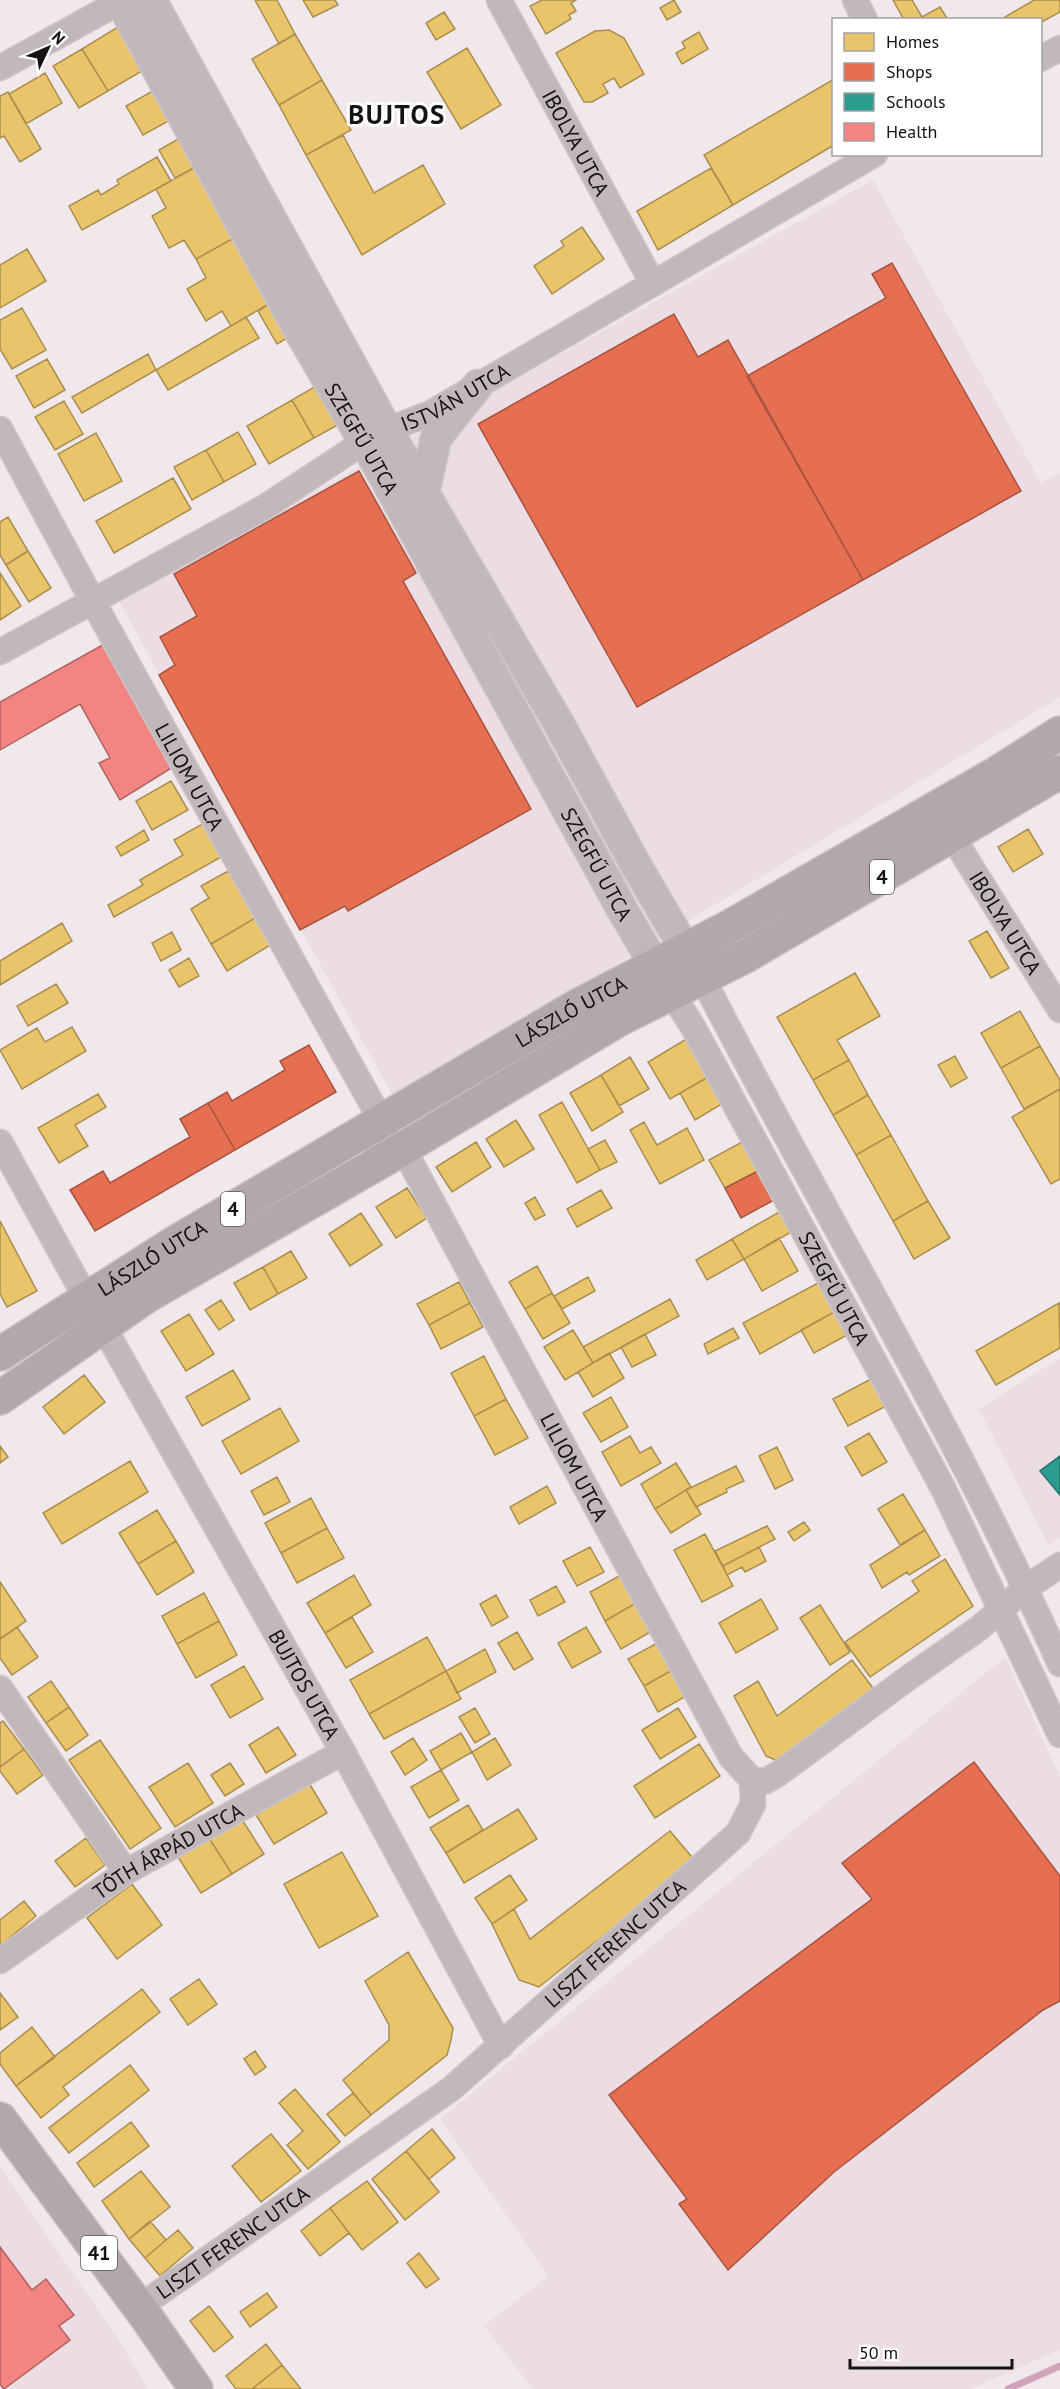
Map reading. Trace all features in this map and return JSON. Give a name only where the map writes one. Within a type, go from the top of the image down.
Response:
[{"type":"main road","name":"LÁSZLÓ UTCA","points":[[86,1298],[176,1242],[577,1006],[686,950],[997,773],[1060,733]]},
{"type":"main road","name":"LÁSZLÓ UTCA","points":[[103,1326],[147,1296],[361,1173],[618,1020],[744,957],[1060,772]]},
{"type":"main road","name":"4","points":[[0,1354],[86,1298]]},
{"type":"main road","name":"4","points":[[0,1398],[103,1326]]},
{"type":"main road","name":"41","points":[[0,2119],[139,2307],[196,2389]]},
{"type":"street","name":"SZEGFŰ UTCA","points":[[121,0],[301,334],[376,436],[424,493],[559,724],[703,979],[872,1290],[1026,1588],[1060,1664]]},
{"type":"street","points":[[0,68],[121,0]]},
{"type":"street","name":"SZEGFŰ UTCA","points":[[151,0],[654,966],[693,1027],[944,1488],[1060,1736]]},
{"type":"street","name":"IBOLYA UTCA","points":[[499,0],[653,284]]},
{"type":"street","points":[[855,0],[864,18]]},
{"type":"street","points":[[1042,58],[1060,48]]},
{"type":"street","name":"ISTVÁN UTCA","points":[[0,652],[265,507],[376,436],[431,413],[872,156]]},
{"type":"street","points":[[424,493],[436,438],[478,386]]},
{"type":"street","name":"LILIOM UTCA","points":[[0,429],[92,600],[382,1122]]},
{"type":"street","name":"IBOLYA UTCA","points":[[952,836],[1060,1010]]},
{"type":"street","points":[[361,1173],[385,1143],[387,1134],[382,1122]]},
{"type":"street","points":[[0,1142],[86,1298]]},
{"type":"street","name":"LILIOM UTCA","points":[[403,1148],[731,1757],[752,1780]]},
{"type":"street","name":"BUJTOS UTCA","points":[[103,1326],[343,1752],[501,2046]]},
{"type":"street","points":[[752,1780],[766,1781],[778,1774],[978,1629],[1026,1588],[1060,1565]]},
{"type":"street","points":[[0,1688],[126,1872]]},
{"type":"street","name":"TÓTH ÁRPÁD UTCA","points":[[0,1961],[126,1872],[343,1752]]},
{"type":"street","name":"LISZT FERENC UTCA","points":[[139,2307],[435,2101],[501,2046],[738,1833],[753,1804],[752,1780]]},
{"type":"shaded area","points":[[873,180],[1041,483],[1060,473],[1060,697],[639,950],[398,1105],[119,601]]},
{"type":"shaded area","points":[[1060,1358],[1060,1537],[1049,1546],[979,1409]]},
{"type":"shaded area","points":[[1005,1657],[1060,1777],[1060,2350],[970,2389],[533,2389],[484,2326],[548,2276],[440,2119]]},
{"type":"shaded area","points":[[0,2167],[118,2339],[148,2389],[0,2389]]},
{"type":"building: Homes","points":[[255,0],[277,0],[295,34],[279,44]]},
{"type":"building: Homes","points":[[303,0],[335,0],[338,5],[313,17]]},
{"type":"building: Homes","points":[[542,0],[576,0],[571,3],[576,11],[569,15],[571,19],[546,34],[530,6]]},
{"type":"building: Homes","points":[[674,0],[681,12],[667,20],[660,8]]},
{"type":"building: Homes","points":[[893,0],[912,0],[922,17],[940,7],[947,18],[903,18]]},
{"type":"building: Homes","points":[[1034,0],[1060,0],[1060,12],[1042,22],[1042,18],[1003,18]]},
{"type":"building: Homes","points":[[444,12],[455,29],[436,40],[426,23]]},
{"type":"building: Homes","points":[[126,22],[152,65],[108,91],[82,49]]},
{"type":"building: Homes","points":[[609,30],[624,38],[644,74],[620,88],[614,78],[603,84],[608,93],[592,102],[584,102],[556,53],[595,31]]},
{"type":"building: Homes","points":[[699,32],[708,49],[682,64],[676,53],[685,48],[682,42]]},
{"type":"building: Homes","points":[[295,34],[322,80],[279,105],[252,59]]},
{"type":"building: Homes","points":[[467,48],[501,105],[461,129],[427,72]]},
{"type":"building: Homes","points":[[82,49],[108,91],[79,108],[53,66]]},
{"type":"building: Homes","points":[[45,73],[62,103],[26,124],[9,94]]},
{"type":"building: Homes","points":[[322,80],[351,130],[306,155],[279,105]]},
{"type":"building: Homes","points":[[832,80],[832,146],[733,205],[704,155]]},
{"type":"building: Homes","points":[[158,88],[174,118],[143,135],[126,106]]},
{"type":"building: Homes","points":[[8,92],[41,149],[20,162],[4,136],[0,138],[0,96]]},
{"type":"building: Homes","points":[[185,135],[201,164],[175,178],[159,150]]},
{"type":"building: Homes","points":[[343,135],[374,193],[423,165],[445,204],[362,255],[306,155]]},
{"type":"building: Homes","points":[[157,157],[171,181],[82,230],[69,206],[98,190],[101,195],[119,184],[117,180]]},
{"type":"building: Homes","points":[[201,164],[241,234],[196,259],[184,240],[169,248],[152,216],[166,208],[156,189]]},
{"type":"building: Homes","points":[[711,168],[733,205],[658,250],[637,211]]},
{"type":"building: Homes","points":[[582,227],[604,259],[552,294],[534,266],[564,246],[561,241]]},
{"type":"building: Homes","points":[[241,234],[277,299],[231,326],[222,311],[206,321],[187,289],[206,278],[196,259]]},
{"type":"building: Homes","points":[[27,249],[46,281],[0,308],[0,265]]},
{"type":"building: Homes","points":[[277,299],[296,333],[277,344],[258,311]]},
{"type":"building: Homes","points":[[22,308],[46,350],[12,369],[0,349],[0,320]]},
{"type":"building: Homes","points":[[246,317],[259,338],[168,390],[156,370]]},
{"type":"building: Homes","points":[[148,354],[156,370],[82,413],[72,397]]},
{"type":"building: Homes","points":[[47,359],[65,390],[34,408],[16,376]]},
{"type":"building: Homes","points":[[323,382],[345,421],[314,438],[292,400]]},
{"type":"building: Homes","points":[[292,400],[314,438],[269,464],[247,426]]},
{"type":"building: Homes","points":[[64,401],[83,434],[55,450],[35,417]]},
{"type":"building: Homes","points":[[238,432],[256,464],[224,482],[206,450]]},
{"type":"building: Homes","points":[[96,433],[122,481],[84,501],[58,454]]},
{"type":"building: Homes","points":[[206,450],[224,482],[192,500],[174,467]]},
{"type":"building: Homes","points":[[173,478],[191,509],[114,553],[96,521]]},
{"type":"building: Homes","points":[[8,517],[28,551],[6,565],[0,555],[0,522]]},
{"type":"building: Homes","points":[[28,551],[51,588],[29,602],[6,565]]},
{"type":"building: Homes","points":[[0,573],[21,606],[0,620]]},
{"type":"building: Homes","points":[[171,781],[188,810],[152,830],[136,801]]},
{"type":"building: Homes","points":[[204,823],[223,856],[114,917],[108,905],[143,885],[140,880],[183,855],[174,840]]},
{"type":"building: Homes","points":[[1028,829],[1043,854],[1013,872],[998,847]]},
{"type":"building: Homes","points":[[144,830],[149,840],[121,856],[116,847]]},
{"type":"building: Homes","points":[[228,871],[257,917],[211,944],[191,909],[209,898],[201,886]]},
{"type":"building: Homes","points":[[257,917],[272,944],[227,971],[211,944]]},
{"type":"building: Homes","points":[[62,923],[72,941],[0,985],[0,961]]},
{"type":"building: Homes","points":[[987,931],[1009,968],[991,978],[969,941]]},
{"type":"building: Homes","points":[[172,932],[181,950],[161,961],[152,943]]},
{"type":"building: Homes","points":[[189,958],[199,976],[179,987],[169,970]]},
{"type":"building: Homes","points":[[855,973],[880,1016],[837,1040],[849,1060],[813,1080],[777,1017]]},
{"type":"building: Homes","points":[[56,984],[68,1003],[28,1026],[17,1006]]},
{"type":"building: Homes","points":[[1020,1011],[1040,1046],[1001,1068],[981,1033]]},
{"type":"building: Homes","points":[[72,1027],[86,1051],[22,1089],[0,1050],[37,1028],[45,1042]]},
{"type":"building: Homes","points":[[688,1038],[710,1076],[670,1099],[648,1062]]},
{"type":"building: Homes","points":[[1040,1046],[1060,1080],[1060,1089],[1024,1109],[1001,1068]]},
{"type":"building: Homes","points":[[955,1056],[967,1078],[951,1087],[938,1065]]},
{"type":"building: Homes","points":[[630,1057],[649,1089],[619,1106],[601,1075]]},
{"type":"building: Homes","points":[[849,1060],[868,1095],[833,1115],[813,1080]]},
{"type":"building: Homes","points":[[601,1075],[623,1112],[592,1131],[570,1093]]},
{"type":"building: Homes","points":[[710,1076],[725,1102],[695,1120],[680,1093]]},
{"type":"building: Homes","points":[[1060,1089],[1060,1179],[1051,1184],[1012,1117]]},
{"type":"building: Homes","points":[[98,1094],[106,1107],[75,1125],[88,1146],[59,1163],[38,1128]]},
{"type":"building: Homes","points":[[868,1095],[891,1135],[856,1155],[833,1115]]},
{"type":"building: Homes","points":[[562,1102],[600,1170],[577,1183],[539,1115]]},
{"type":"building: Homes","points":[[516,1120],[534,1149],[504,1167],[486,1139]]},
{"type":"building: Homes","points":[[644,1122],[657,1145],[687,1128],[704,1160],[660,1184],[630,1130]]},
{"type":"building: Homes","points":[[891,1135],[928,1201],[893,1221],[856,1155]]},
{"type":"building: Homes","points":[[605,1140],[617,1162],[600,1170],[588,1149]]},
{"type":"building: Homes","points":[[476,1142],[491,1167],[452,1192],[436,1167]]},
{"type":"building: Homes","points":[[742,1142],[758,1171],[725,1188],[709,1160]]},
{"type":"building: Homes","points":[[407,1188],[427,1218],[396,1238],[376,1207]]},
{"type":"building: Homes","points":[[601,1190],[612,1208],[577,1227],[567,1209]]},
{"type":"building: Homes","points":[[535,1197],[545,1215],[535,1220],[525,1203]]},
{"type":"building: Homes","points":[[928,1201],[950,1238],[914,1259],[893,1221]]},
{"type":"building: Homes","points":[[781,1211],[793,1231],[744,1259],[732,1239]]},
{"type":"building: Homes","points":[[361,1213],[382,1245],[350,1266],[329,1234]]},
{"type":"building: Homes","points":[[0,1221],[37,1291],[7,1307],[0,1294]]},
{"type":"building: Homes","points":[[779,1238],[798,1271],[762,1291],[744,1259]]},
{"type":"building: Homes","points":[[732,1239],[744,1259],[707,1280],[696,1260]]},
{"type":"building: Homes","points":[[291,1251],[307,1278],[278,1294],[263,1267]]},
{"type":"building: Homes","points":[[537,1266],[552,1293],[525,1309],[509,1282]]},
{"type":"building: Homes","points":[[263,1267],[278,1294],[250,1310],[234,1283]]},
{"type":"building: Homes","points":[[588,1277],[595,1291],[562,1309],[554,1296]]},
{"type":"building: Homes","points":[[459,1282],[470,1303],[429,1325],[417,1304]]},
{"type":"building: Homes","points":[[820,1282],[836,1311],[760,1354],[743,1323]]},
{"type":"building: Homes","points":[[552,1293],[570,1323],[543,1339],[525,1309]]},
{"type":"building: Homes","points":[[670,1299],[679,1316],[593,1363],[583,1347]]},
{"type":"building: Homes","points":[[221,1300],[234,1320],[219,1330],[205,1310]]},
{"type":"building: Homes","points":[[470,1303],[483,1327],[441,1349],[429,1325]]},
{"type":"building: Homes","points":[[1059,1303],[1060,1348],[996,1385],[976,1351]]},
{"type":"building: Homes","points":[[836,1311],[849,1334],[814,1353],[801,1330]]},
{"type":"building: Homes","points":[[189,1314],[214,1354],[186,1371],[161,1331]]},
{"type":"building: Homes","points":[[733,1328],[739,1338],[708,1354],[704,1344]]},
{"type":"building: Homes","points":[[573,1330],[593,1363],[565,1380],[544,1347]]},
{"type":"building: Homes","points":[[645,1334],[656,1355],[632,1367],[621,1347]]},
{"type":"building: Homes","points":[[609,1353],[624,1378],[593,1397],[578,1372]]},
{"type":"building: Homes","points":[[484,1356],[506,1399],[474,1416],[451,1373]]},
{"type":"building: Homes","points":[[233,1370],[250,1399],[202,1426],[186,1397]]},
{"type":"building: Homes","points":[[84,1375],[105,1402],[64,1434],[43,1407]]},
{"type":"building: Homes","points":[[873,1378],[888,1405],[848,1426],[833,1399]]},
{"type":"building: Homes","points":[[611,1397],[628,1427],[601,1442],[583,1413]]},
{"type":"building: Homes","points":[[506,1399],[528,1438],[495,1455],[474,1416]]},
{"type":"building: Homes","points":[[280,1408],[299,1441],[241,1474],[222,1441]]},
{"type":"building: Homes","points":[[869,1433],[887,1462],[862,1476],[845,1447]]},
{"type":"building: Homes","points":[[630,1436],[640,1453],[651,1447],[661,1463],[621,1486],[602,1452]]},
{"type":"building: Homes","points":[[0,1446],[8,1457],[0,1463]]},
{"type":"building: Homes","points":[[777,1447],[793,1480],[775,1489],[759,1456]]},
{"type":"building: Homes","points":[[130,1461],[148,1492],[62,1544],[43,1513]]},
{"type":"building: Homes","points":[[676,1463],[691,1487],[655,1509],[641,1484]]},
{"type":"building: Homes","points":[[736,1466],[744,1481],[696,1507],[686,1490]]},
{"type":"building: Homes","points":[[277,1477],[290,1502],[264,1515],[251,1491]]},
{"type":"building: Homes","points":[[547,1486],[556,1503],[519,1524],[510,1507]]},
{"type":"building: Homes","points":[[686,1490],[701,1514],[671,1533],[655,1509]]},
{"type":"building: Homes","points":[[903,1494],[925,1530],[900,1545],[878,1509]]},
{"type":"building: Homes","points":[[311,1498],[327,1528],[281,1553],[265,1523]]},
{"type":"building: Homes","points":[[157,1510],[176,1541],[138,1564],[119,1533]]},
{"type":"building: Homes","points":[[804,1522],[810,1530],[794,1541],[788,1532]]},
{"type":"building: Homes","points":[[767,1526],[775,1539],[723,1566],[715,1551]]},
{"type":"building: Homes","points":[[327,1528],[344,1558],[297,1583],[281,1553]]},
{"type":"building: Homes","points":[[925,1530],[940,1556],[909,1575],[907,1572],[882,1588],[870,1565]]},
{"type":"building: Homes","points":[[705,1534],[733,1586],[702,1602],[674,1550]]},
{"type":"building: Homes","points":[[176,1541],[194,1572],[157,1595],[138,1564]]},
{"type":"building: Homes","points":[[590,1547],[604,1572],[577,1586],[563,1561]]},
{"type":"building: Homes","points":[[759,1547],[766,1561],[745,1572],[742,1567],[727,1575],[723,1566]]},
{"type":"building: Homes","points":[[945,1559],[973,1606],[870,1677],[845,1642],[919,1591],[912,1581]]},
{"type":"building: Homes","points":[[354,1575],[371,1605],[325,1633],[307,1603]]},
{"type":"building: Homes","points":[[621,1575],[636,1603],[605,1621],[590,1592]]},
{"type":"building: Homes","points":[[0,1582],[26,1621],[0,1639]]},
{"type":"building: Homes","points":[[556,1586],[565,1602],[538,1616],[530,1600]]},
{"type":"building: Homes","points":[[204,1593],[219,1621],[177,1644],[162,1616]]},
{"type":"building: Homes","points":[[496,1595],[508,1617],[492,1626],[480,1604]]},
{"type":"building: Homes","points":[[761,1599],[778,1629],[736,1653],[719,1623]]},
{"type":"building: Homes","points":[[636,1603],[652,1631],[621,1649],[605,1621]]},
{"type":"building: Homes","points":[[820,1605],[850,1652],[830,1665],[800,1618]]},
{"type":"building: Homes","points":[[352,1617],[373,1652],[346,1668],[325,1633]]},
{"type":"building: Homes","points":[[219,1621],[237,1655],[196,1678],[177,1644]]},
{"type":"building: Homes","points":[[17,1627],[38,1657],[12,1675],[0,1658],[0,1639]]},
{"type":"building: Homes","points":[[586,1627],[601,1652],[572,1668],[558,1643]]},
{"type":"building: Homes","points":[[517,1632],[533,1659],[514,1670],[498,1643]]},
{"type":"building: Homes","points":[[427,1637],[446,1671],[369,1714],[350,1680]]},
{"type":"building: Homes","points":[[659,1642],[674,1669],[644,1686],[628,1659]]},
{"type":"building: Homes","points":[[485,1649],[496,1672],[457,1693],[446,1671]]},
{"type":"building: Homes","points":[[852,1660],[876,1692],[782,1763],[766,1756],[734,1696],[758,1681],[777,1716]]},
{"type":"building: Homes","points":[[244,1666],[263,1699],[230,1718],[211,1685]]},
{"type":"building: Homes","points":[[674,1669],[688,1695],[658,1712],[644,1686]]},
{"type":"building: Homes","points":[[446,1671],[461,1699],[384,1739],[369,1714]]},
{"type":"building: Homes","points":[[51,1681],[69,1707],[46,1723],[28,1697]]},
{"type":"building: Homes","points":[[69,1707],[88,1735],[66,1751],[46,1723]]},
{"type":"building: Homes","points":[[475,1708],[490,1734],[475,1743],[459,1717]]},
{"type":"building: Homes","points":[[678,1708],[696,1737],[660,1759],[642,1730]]},
{"type":"building: Homes","points":[[3,1721],[24,1749],[0,1767],[0,1723]]},
{"type":"building: Homes","points":[[278,1727],[296,1755],[266,1773],[249,1745]]},
{"type":"building: Homes","points":[[461,1733],[472,1752],[441,1770],[430,1751]]},
{"type":"building: Homes","points":[[413,1738],[427,1760],[405,1775],[391,1752]]},
{"type":"building: Homes","points":[[495,1738],[511,1765],[487,1780],[472,1752]]},
{"type":"building: Homes","points":[[100,1740],[161,1828],[130,1849],[69,1760]]},
{"type":"building: Homes","points":[[699,1744],[720,1776],[655,1818],[634,1786]]},
{"type":"building: Homes","points":[[24,1749],[43,1775],[17,1794],[0,1771],[0,1767]]},
{"type":"building: Homes","points":[[188,1763],[213,1803],[175,1827],[149,1787]]},
{"type":"building: Homes","points":[[230,1763],[244,1784],[225,1796],[211,1775]]},
{"type":"building: Homes","points":[[441,1770],[459,1800],[429,1818],[411,1787]]},
{"type":"building: Homes","points":[[309,1783],[327,1813],[274,1844],[256,1815]]},
{"type":"building: Homes","points":[[468,1805],[483,1830],[446,1853],[430,1828]]},
{"type":"building: Homes","points":[[518,1809],[537,1839],[464,1883],[446,1853]]},
{"type":"building: Homes","points":[[241,1818],[264,1854],[232,1874],[209,1838]]},
{"type":"building: Homes","points":[[670,1831],[696,1862],[539,1987],[519,1980],[492,1924],[514,1909],[530,1939]]},
{"type":"building: Homes","points":[[86,1838],[105,1865],[75,1887],[55,1861]]},
{"type":"building: Homes","points":[[209,1838],[232,1874],[201,1893],[178,1857]]},
{"type":"building: Homes","points":[[342,1852],[378,1916],[319,1948],[284,1884]]},
{"type":"building: Homes","points":[[510,1875],[527,1900],[492,1924],[475,1898]]},
{"type":"building: Homes","points":[[132,1884],[162,1925],[117,1959],[87,1918]]},
{"type":"building: Homes","points":[[24,1901],[36,1916],[0,1946],[0,1920]]},
{"type":"building: Homes","points":[[408,1952],[453,2028],[451,2040],[447,2055],[371,2115],[343,2080],[389,2040],[389,2025],[365,1981]]},
{"type":"building: Homes","points":[[199,1979],[217,2004],[188,2025],[170,1999]]},
{"type":"building: Homes","points":[[142,1989],[160,2012],[63,2087],[69,2095],[41,2118],[16,2086]]},
{"type":"building: Homes","points":[[0,1993],[18,2017],[0,2030]]},
{"type":"building: Homes","points":[[32,2027],[55,2057],[16,2086],[0,2064],[0,2053]]},
{"type":"building: Homes","points":[[255,2051],[266,2067],[255,2075],[244,2059]]},
{"type":"building: Homes","points":[[130,2065],[149,2090],[69,2153],[49,2128]]},
{"type":"building: Homes","points":[[295,2089],[340,2142],[308,2169],[287,2145],[303,2131],[279,2103]]},
{"type":"building: Homes","points":[[353,2093],[371,2115],[345,2136],[327,2114]]},
{"type":"building: Homes","points":[[131,2122],[149,2146],[94,2187],[77,2163]]},
{"type":"building: Homes","points":[[432,2129],[455,2158],[429,2179],[406,2151]]},
{"type":"building: Homes","points":[[271,2134],[301,2171],[261,2202],[232,2166]]},
{"type":"building: Homes","points":[[406,2151],[439,2192],[405,2220],[372,2179]]},
{"type":"building: Homes","points":[[141,2171],[170,2207],[129,2239],[102,2201]]},
{"type":"building: Homes","points":[[367,2181],[398,2222],[362,2250],[330,2208]]},
{"type":"building: Homes","points":[[330,2208],[349,2233],[320,2256],[301,2231]]},
{"type":"building: Homes","points":[[150,2221],[166,2240],[145,2258],[129,2239]]},
{"type":"building: Homes","points":[[178,2230],[193,2248],[160,2276],[145,2258]]},
{"type":"building: Homes","points":[[419,2253],[439,2279],[426,2288],[407,2263]]},
{"type":"building: Homes","points":[[267,2293],[277,2307],[250,2327],[240,2312]]},
{"type":"building: Homes","points":[[209,2306],[233,2337],[214,2352],[190,2321]]},
{"type":"building: Homes","points":[[266,2344],[282,2365],[252,2389],[236,2389],[226,2376]]},
{"type":"building: Homes","points":[[282,2365],[301,2389],[252,2389]]},
{"type":"building: Shops","points":[[892,263],[1021,491],[863,580],[747,376],[886,298],[872,274]]},
{"type":"building: Shops","points":[[674,314],[698,357],[728,340],[863,580],[637,707],[478,424]]},
{"type":"building: Shops","points":[[359,471],[416,573],[403,581],[531,809],[348,911],[345,906],[300,930],[159,675],[175,665],[160,637],[197,616],[174,574]]},
{"type":"building: Shops","points":[[309,1045],[336,1092],[235,1150],[208,1103],[227,1092],[232,1101],[285,1070],[280,1061]]},
{"type":"building: Shops","points":[[208,1103],[235,1150],[95,1231],[70,1190],[103,1171],[110,1183],[190,1137],[180,1119]]},
{"type":"building: Shops","points":[[758,1171],[774,1200],[741,1218],[725,1188]]},
{"type":"building: Shops","points":[[974,1762],[1060,1876],[1060,2001],[1043,2010],[834,2172],[728,2270],[679,2204],[687,2199],[609,2095],[872,1899],[842,1863]]},
{"type":"building: Schools","points":[[1060,1456],[1060,1495],[1040,1471]]},
{"type":"building: Health","points":[[106,643],[173,767],[120,800],[99,763],[110,758],[80,704],[0,750],[0,702]]},
{"type":"building: Health","points":[[0,2247],[32,2290],[46,2279],[74,2315],[59,2326],[70,2340],[4,2389],[0,2384]]},
{"type":"waterway","points":[[1008,2389],[1060,2366]]},
{"type":"district","name":"BUJTOS","points":[[397,114]]}]
